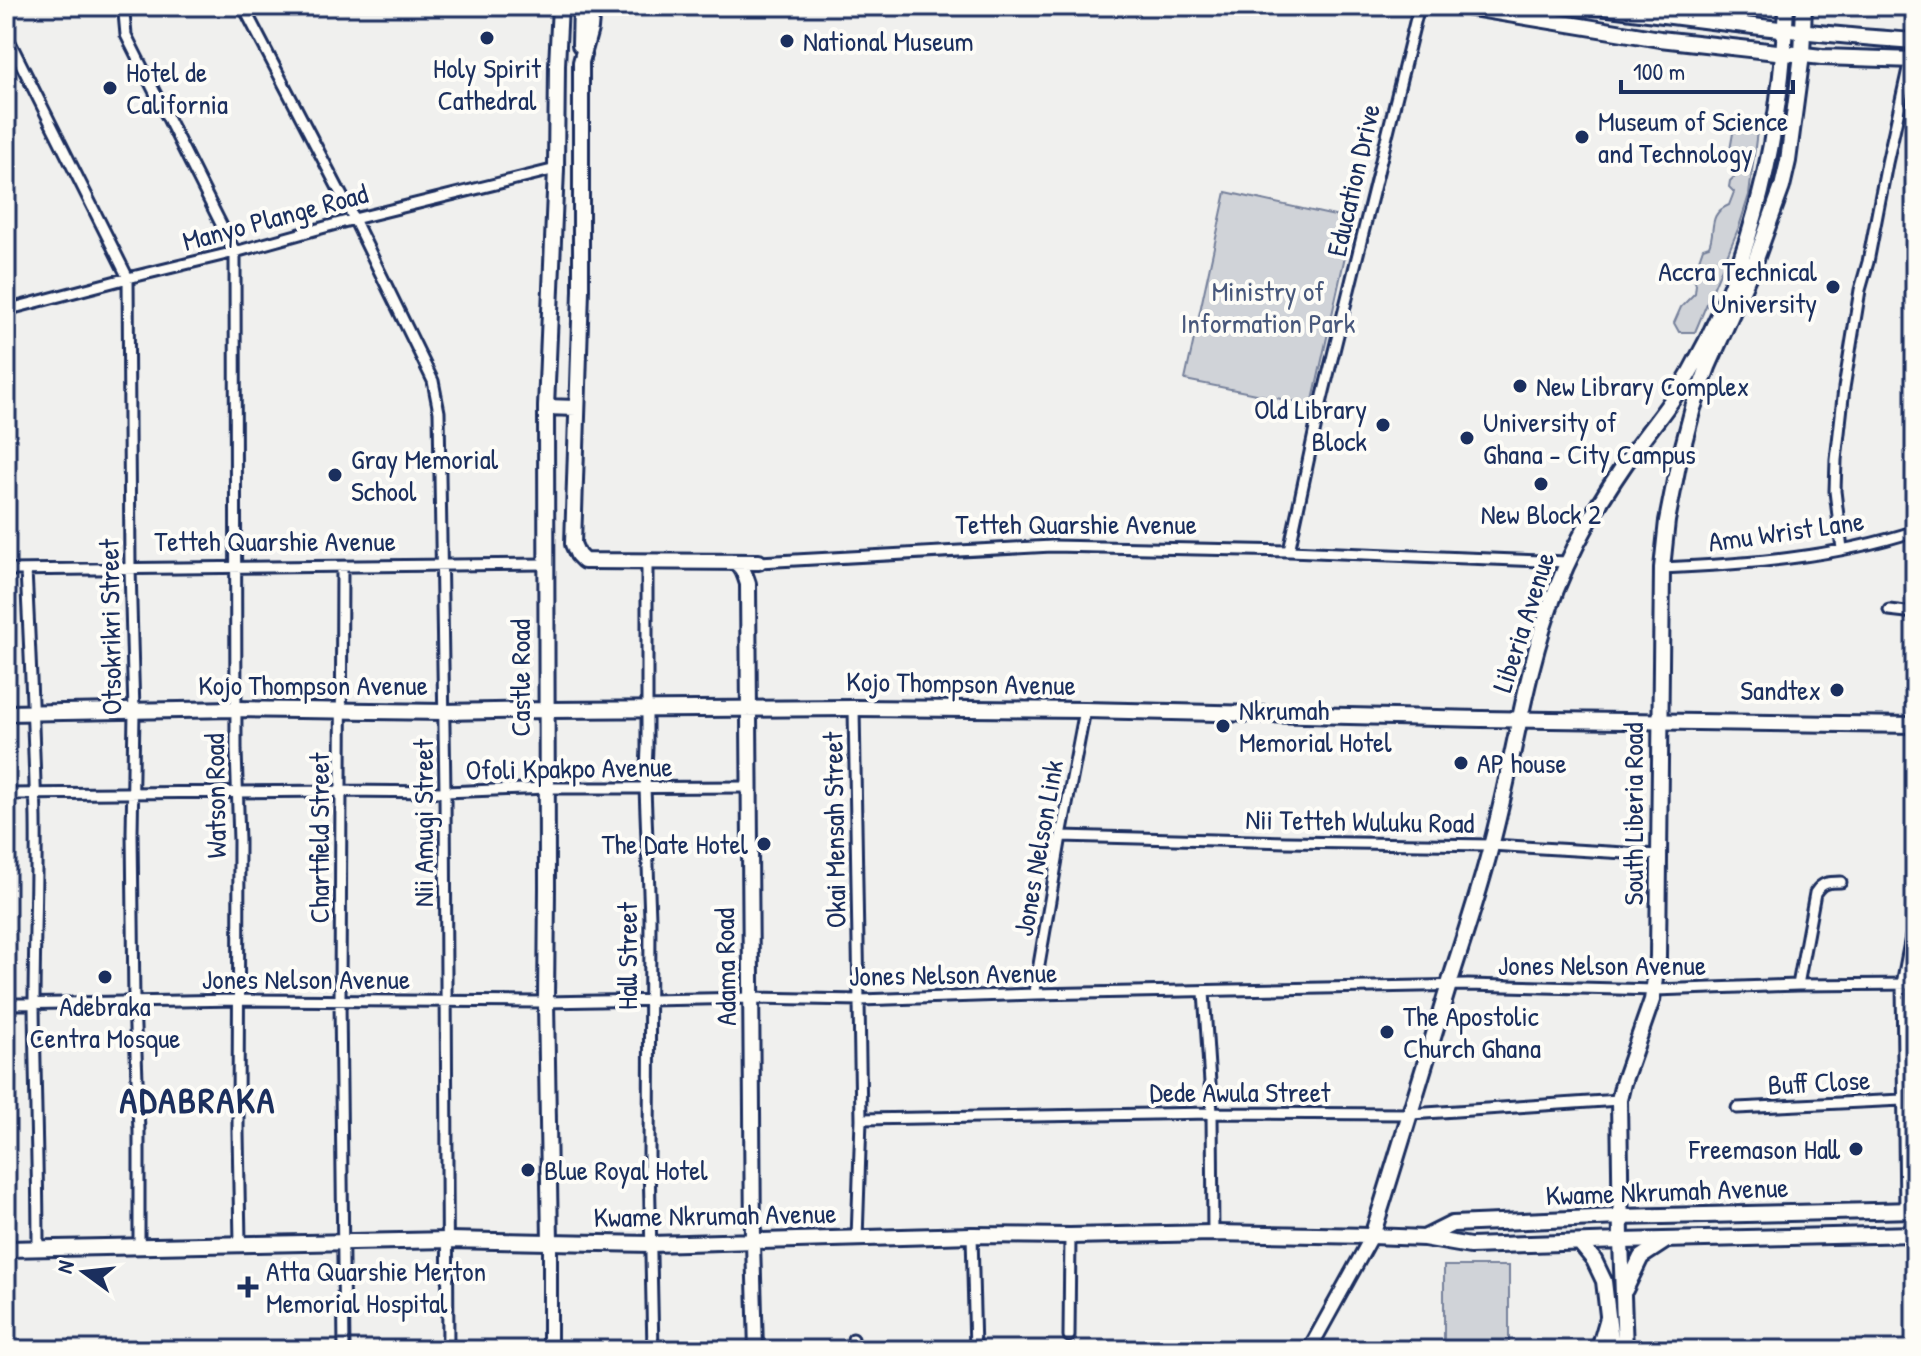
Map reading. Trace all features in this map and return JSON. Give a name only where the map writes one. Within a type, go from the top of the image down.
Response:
[{"type":"main road","name":"Castle Road","points":[[550,1241],[546,1002],[546,407],[560,6]]},
{"type":"main road","points":[[546,407],[576,408],[581,290],[581,6]]},
{"type":"main road","points":[[581,62],[590,29],[592,6]]},
{"type":"main road","points":[[1459,6],[1660,39],[1802,55],[1912,60]]},
{"type":"main road","points":[[1594,6],[1804,32],[1915,41]]},
{"type":"main road","name":"Liberia Avenue","points":[[1372,1236],[1491,845],[1519,720],[1546,620],[1568,562],[1609,486],[1690,371],[1723,308],[1752,230],[1772,145],[1784,53],[1786,6]]},
{"type":"main road","points":[[1675,396],[1693,408],[1756,259],[1782,187],[1802,55],[1804,6]]},
{"type":"main road","name":"Tetteh Quarshie Avenue","points":[[576,408],[573,544],[584,561],[759,562]]},
{"type":"main road","name":"South Liberia Road","points":[[1625,1350],[1619,1100],[1655,990],[1658,957],[1662,568],[1667,521],[1693,408]]},
{"type":"main road","points":[[735,562],[740,565],[748,584]]},
{"type":"main road","name":"Adama Road","points":[[753,1242],[748,584],[759,562]]},
{"type":"main road","name":"Kojo Thompson Avenue","points":[[6,713],[236,709],[444,712],[854,708],[1915,725]]},
{"type":"main road","name":"Kwame Nkrumah Avenue","points":[[1424,1238],[1452,1224],[1910,1210]]},
{"type":"main road","name":"Kwame Nkrumah Avenue","points":[[6,1249],[448,1240],[651,1244],[972,1235],[1213,1233],[1424,1238],[1470,1246],[1915,1234]]},
{"type":"main road","points":[[1623,1294],[1641,1257],[1667,1240]]},
{"type":"main road","points":[[1580,1243],[1602,1273],[1612,1350]]},
{"type":"street","points":[[128,6],[124,13],[126,35],[235,252]]},
{"type":"street","name":"Nii Amugi Street","points":[[243,6],[354,219],[433,381],[439,412],[448,1350]]},
{"type":"street","name":"Education Drive","points":[[1289,551],[1316,424],[1419,6]]},
{"type":"street","name":"Otsokrikri Street","points":[[6,34],[128,278],[139,1247]]},
{"type":"street","points":[[1842,549],[1835,491],[1844,388],[1860,290],[1912,60]]},
{"type":"street","name":"Manyo Plange Road","points":[[6,310],[556,169]]},
{"type":"street","name":"Watson Road","points":[[235,252],[240,1243]]},
{"type":"street","name":"Amu Wrist Lane","points":[[1662,568],[1777,561],[1915,531]]},
{"type":"street","name":"Tetteh Quarshie Avenue","points":[[759,562],[1052,546],[1568,562]]},
{"type":"street","name":"Hall Street","points":[[647,561],[645,788],[650,918],[649,1145],[653,1350]]},
{"type":"street","name":"Tetteh Quarshie Avenue","points":[[6,570],[545,564]]},
{"type":"street","name":"Chartfield Street","points":[[342,567],[340,1001],[344,1350]]},
{"type":"street","points":[[26,570],[34,713],[38,1249]]},
{"type":"street","points":[[1889,610],[1915,613]]},
{"type":"street","name":"Okai Mensah Street","points":[[854,708],[861,1119],[857,1239]]},
{"type":"street","name":"Jones Nelson Link","points":[[1034,994],[1085,710]]},
{"type":"street","name":"Ofoli Kpakpo Avenue","points":[[6,794],[749,787]]},
{"type":"street","name":"Nii Tetteh Wuluku Road","points":[[1061,836],[1491,845],[1659,855]]},
{"type":"street","points":[[1798,985],[1815,893],[1825,882],[1841,882]]},
{"type":"street","points":[[1910,1210],[1902,1100],[1902,984],[1915,916]]},
{"type":"street","name":"Jones Nelson Avenue","points":[[6,1004],[239,1000],[860,1000],[1468,985],[1655,990],[1915,984]]},
{"type":"street","points":[[1204,992],[1212,1113],[1213,1233]]},
{"type":"street","name":"Dede Awula Street","points":[[861,1119],[1212,1113],[1411,1114],[1619,1100]]},
{"type":"street","name":"Buff Close","points":[[1737,1108],[1902,1100]]},
{"type":"street","points":[[972,1235],[975,1350]]},
{"type":"street","points":[[1069,1336],[1070,1236]]},
{"type":"street","points":[[1309,1350],[1372,1236]]},
{"type":"street","name":"Castle Road","points":[[550,1241],[550,1350]]},
{"type":"street","name":"Adama Road","points":[[753,1242],[756,1350]]},
{"type":"street","points":[[1596,1350],[1608,1310]]},
{"type":"street","points":[[853,1339],[854,1350]]},
{"type":"green space","points":[[1745,124],[1757,131],[1749,195],[1739,227],[1695,332],[1679,332],[1674,323],[1681,307],[1695,293],[1693,277],[1703,248],[1709,246],[1715,218],[1729,205],[1734,192],[1729,187],[1730,181],[1738,173],[1743,159],[1730,150],[1733,133]]},
{"type":"green space","name":"Ministry of Information Park","points":[[1226,192],[1353,220],[1312,405],[1185,380]]},
{"type":"green space","points":[[1444,1266],[1509,1266],[1509,1350],[1444,1350]]},
{"type":"place","name":"Holy Spirit Cathedral","points":[[487,38]]},
{"type":"place","name":"National Museum","points":[[787,41]]},
{"type":"place","name":"Hotel de California","points":[[110,88]]},
{"type":"place","name":"Museum of Science and Technology","points":[[1582,137]]},
{"type":"place","name":"Accra Technical University","points":[[1833,287]]},
{"type":"place","name":"New Library Complex","points":[[1520,386]]},
{"type":"place","name":"Old Library Block","points":[[1383,425]]},
{"type":"place","name":"University of Ghana - City Campus","points":[[1467,438]]},
{"type":"place","name":"Gray Memorial School","points":[[335,475]]},
{"type":"place","name":"New Block 2","points":[[1541,484]]},
{"type":"place","name":"Sandtex","points":[[1837,690]]},
{"type":"place","name":"Nkrumah Memorial Hotel","points":[[1223,726]]},
{"type":"place","name":"AP house","points":[[1461,763]]},
{"type":"place","name":"The Date Hotel","points":[[764,844]]},
{"type":"place","name":"Adebraka Centra Mosque","points":[[105,977]]},
{"type":"place","name":"The Apostolic Church Ghana","points":[[1387,1032]]},
{"type":"place","name":"Freemason Hall","points":[[1856,1149]]},
{"type":"place","name":"Blue Royal Hotel","points":[[528,1170]]},
{"type":"place","name":"Atta Quarshie Merton Memorial Hospital","points":[[248,1287]]},
{"type":"district","name":"ADABRAKA","points":[[198,1099]]}]
